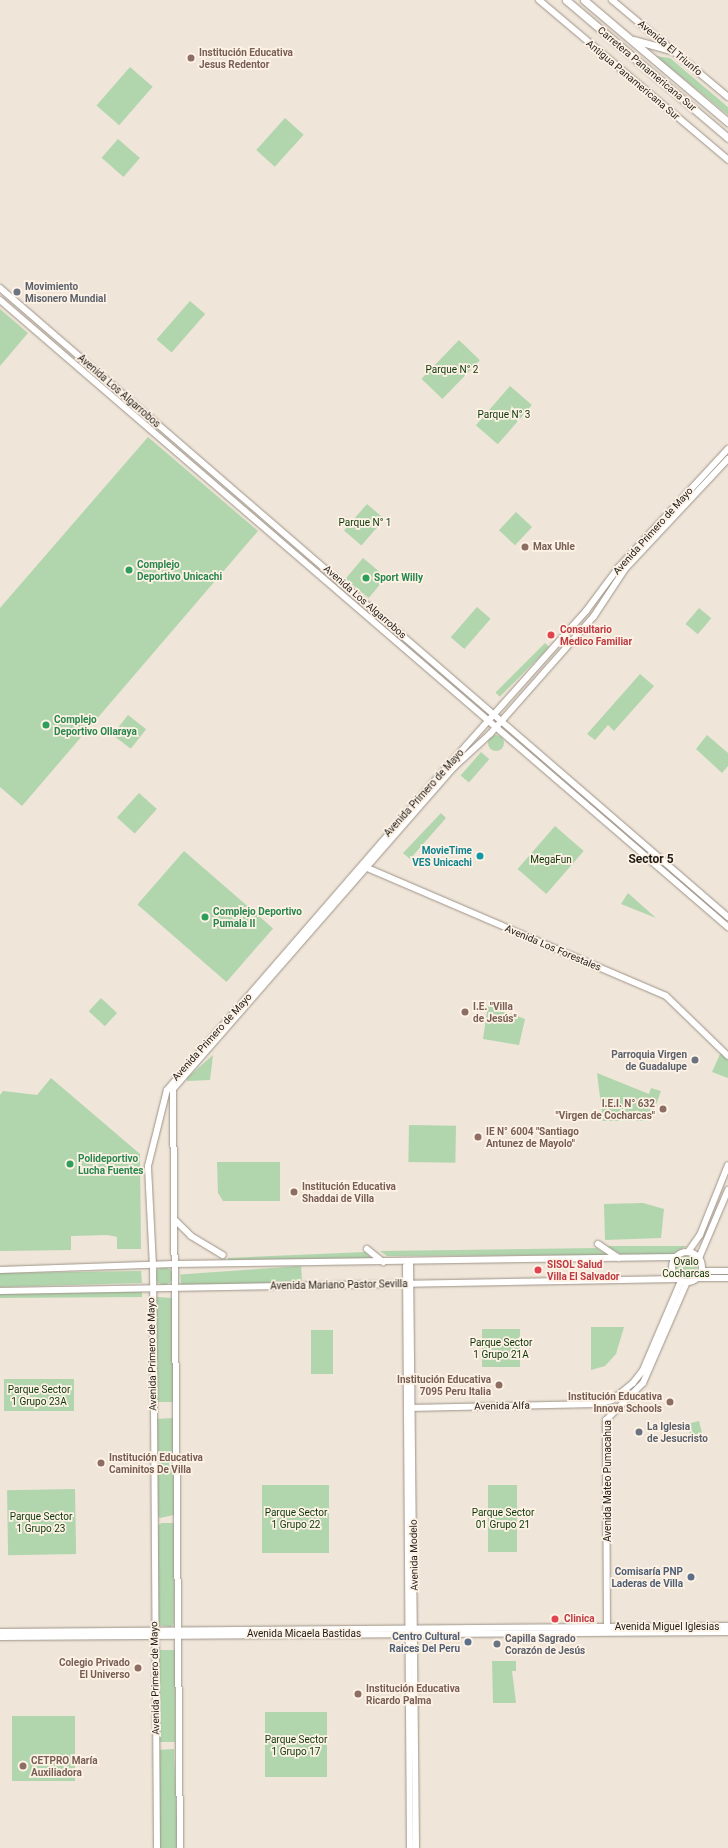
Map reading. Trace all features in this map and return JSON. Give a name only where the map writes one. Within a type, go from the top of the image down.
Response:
[{"type":"highway","name":"Carretera Panamericana Sur","points":[[566,0],[728,138]]},
{"type":"highway","name":"Carretera Panamericana Sur","points":[[584,0],[728,122]]},
{"type":"highway","points":[[628,38],[674,51]]},
{"type":"street","name":"Antigua Panamericana Sur","points":[[539,0],[728,160]]},
{"type":"street","name":"Avenida El Triunfo","points":[[612,0],[728,97]]},
{"type":"street","name":"Avenida Los Algarrobos","points":[[0,288],[503,720],[728,917]]},
{"type":"street","name":"Avenida Los Algarrobos","points":[[0,300],[378,626],[489,721],[497,726],[728,927]]},
{"type":"street","points":[[147,427],[152,420]]},
{"type":"street","name":"Avenida Primero de Mayo","points":[[157,1848],[152,1266],[149,1153],[170,1083],[361,864],[586,611],[618,568],[728,449]]},
{"type":"street","name":"Avenida Primero de Mayo","points":[[180,1848],[174,1287],[175,1085],[223,1036],[454,767],[503,720],[594,616],[625,569],[728,458]]},
{"type":"street","points":[[378,626],[384,618]]},
{"type":"street","name":"Avenida Los Forestales","points":[[361,864],[367,869],[666,996],[728,1056]]},
{"type":"street","points":[[0,1270],[152,1266],[174,1264],[408,1262],[676,1257],[688,1252],[700,1235],[728,1165]]},
{"type":"street","points":[[697,1278],[702,1271],[699,1258],[728,1190]]},
{"type":"street","points":[[174,1220],[191,1236],[223,1255]]},
{"type":"street","points":[[598,1244],[619,1258]]},
{"type":"street","points":[[367,1249],[383,1262]]},
{"type":"street","points":[[688,1252],[699,1258]]},
{"type":"street","points":[[676,1257],[672,1270],[682,1281],[697,1278],[728,1278]]},
{"type":"street","name":"Avenida Modelo","points":[[408,1262],[411,1631],[410,1848]]},
{"type":"street","points":[[702,1271],[728,1271]]},
{"type":"street","name":"Avenida Mariano Pastor Sevilla","points":[[0,1290],[682,1281]]},
{"type":"street","name":"Avenida Alfa","points":[[410,1408],[597,1404],[620,1395],[639,1377],[682,1281]]},
{"type":"street","name":"Avenida Mateo Pumacahua","points":[[607,1630],[606,1420],[643,1383],[682,1281]]},
{"type":"street","name":"Avenida Miguel Iglesias","points":[[607,1630],[728,1626]]},
{"type":"street","name":"Avenida Miguel Iglesias","points":[[607,1630],[728,1632]]},
{"type":"street","name":"Avenida Micaela Bastidas","points":[[0,1632],[607,1630]]},
{"type":"street","name":"Avenida Modelo","points":[[411,1631],[416,1848]]},
{"type":"street","name":"Avenida Micaela Bastidas","points":[[0,1637],[154,1632]]},
{"type":"green space","points":[[656,56],[670,58],[728,107],[728,115]]},
{"type":"green space","points":[[130,67],[153,87],[119,125],[97,105]]},
{"type":"green space","points":[[285,118],[304,135],[275,167],[256,150]]},
{"type":"green space","points":[[118,139],[140,158],[123,177],[102,158]]},
{"type":"green space","points":[[190,301],[205,314],[172,353],[157,339]]},
{"type":"green space","points":[[0,309],[28,333],[0,366]]},
{"type":"green space","name":"Parque N° 2","points":[[459,340],[480,360],[442,399],[421,379]]},
{"type":"green space","name":"Parque N° 3","points":[[510,386],[532,405],[498,444],[476,425]]},
{"type":"green space","name":"Complejo Deportivo Unicachi","points":[[148,437],[258,531],[22,806],[0,787],[0,608]]},
{"type":"green space","name":"Parque N° 1","points":[[367,504],[384,519],[361,546],[344,530]]},
{"type":"green space","points":[[516,512],[532,527],[515,545],[499,530]]},
{"type":"green space","name":"Sport Willy","points":[[363,558],[386,577],[369,598],[346,579]]},
{"type":"green space","points":[[477,607],[491,619],[464,649],[451,637]]},
{"type":"green space","points":[[699,608],[711,618],[698,634],[686,624]]},
{"type":"green space","points":[[545,643],[549,647],[500,697],[496,692]]},
{"type":"green space","points":[[640,674],[654,686],[614,731],[608,725],[595,740],[587,734]]},
{"type":"green space","points":[[128,715],[146,729],[131,749],[113,735]]},
{"type":"green space","points":[[496,735],[502,737],[504,743],[502,749],[496,751],[490,749],[488,743],[490,737]]},
{"type":"green space","points":[[707,735],[728,753],[728,766],[722,773],[696,749]]},
{"type":"green space","points":[[481,752],[489,759],[469,783],[461,775]]},
{"type":"green space","points":[[139,793],[157,809],[135,834],[117,818]]},
{"type":"green space","points":[[441,813],[446,818],[410,859],[403,853]]},
{"type":"green space","name":"MegaFun","points":[[555,826],[584,851],[546,894],[518,869]]},
{"type":"green space","name":"Complejo Deportivo Pumala II","points":[[184,851],[273,928],[226,982],[137,905]]},
{"type":"green space","points":[[628,893],[656,918],[621,904]]},
{"type":"green space","points":[[101,998],[117,1013],[105,1026],[89,1011]]},
{"type":"green space","points":[[488,1005],[525,1019],[519,1045],[483,1039]]},
{"type":"green space","points":[[721,1052],[728,1060],[728,1078],[712,1072]]},
{"type":"green space","points":[[213,1055],[210,1080],[187,1081],[187,1078]]},
{"type":"green space","points":[[597,1073],[649,1094],[651,1088],[661,1091],[650,1121],[603,1121]]},
{"type":"green space","name":"Polideportivo Lucha Fuentes","points":[[51,1078],[140,1154],[141,1249],[117,1249],[117,1237],[108,1235],[71,1236],[71,1250],[0,1251],[0,1095],[3,1091],[37,1095]]},
{"type":"green space","points":[[409,1125],[456,1126],[455,1163],[408,1162]]},
{"type":"green space","points":[[217,1162],[280,1162],[280,1201],[223,1201],[218,1193]]},
{"type":"green space","points":[[643,1203],[664,1209],[661,1238],[605,1240],[604,1204]]},
{"type":"green space","points":[[606,1246],[687,1246],[672,1254],[620,1254]]},
{"type":"green space","points":[[596,1248],[607,1255],[387,1256],[380,1251]]},
{"type":"green space","points":[[365,1252],[371,1258],[228,1260],[228,1258]]},
{"type":"green space","name":"Ovalo Cocharcas","points":[[686,1256],[694,1259],[697,1267],[694,1275],[686,1278],[678,1275],[675,1267],[678,1259]]},
{"type":"green space","points":[[301,1266],[302,1282],[181,1290],[180,1274]]},
{"type":"green space","points":[[160,1267],[168,1267],[173,1272],[171,1283],[168,1285],[160,1285],[155,1280],[155,1272]]},
{"type":"green space","points":[[141,1271],[142,1283],[0,1287],[0,1273]]},
{"type":"green space","points":[[142,1290],[142,1297],[0,1298],[0,1292]]},
{"type":"green space","points":[[157,1297],[172,1298],[174,1402],[156,1402]]},
{"type":"green space","points":[[591,1327],[624,1327],[616,1354],[605,1366],[591,1370]]},
{"type":"green space","name":"Parque Sector 1 Grupo 21A","points":[[482,1329],[520,1329],[520,1367],[482,1367]]},
{"type":"green space","points":[[311,1330],[333,1330],[333,1374],[311,1374]]},
{"type":"green space","name":"Parque Sector 1 Grupo 23A","points":[[4,1379],[74,1379],[74,1411],[4,1411]]},
{"type":"green space","points":[[628,1404],[644,1412],[615,1413]]},
{"type":"green space","points":[[173,1418],[174,1515],[160,1518],[157,1515],[155,1419]]},
{"type":"green space","points":[[699,1421],[704,1441],[692,1444],[687,1424]]},
{"type":"green space","name":"Parque Sector 1 Grupo 22","points":[[262,1485],[329,1485],[329,1553],[262,1553]]},
{"type":"green space","name":"Parque Sector 01 Grupo 21","points":[[488,1485],[517,1485],[517,1552],[488,1552]]},
{"type":"green space","name":"Parque Sector 1 Grupo 23","points":[[75,1489],[76,1554],[8,1555],[7,1490]]},
{"type":"green space","points":[[162,1523],[173,1523],[175,1527],[174,1624],[171,1627],[157,1625],[158,1525]]},
{"type":"green space","points":[[157,1650],[175,1650],[175,1742],[157,1742]]},
{"type":"green space","points":[[492,1661],[516,1661],[516,1671],[512,1671],[516,1703],[493,1703]]},
{"type":"green space","name":"Parque Sector 1 Grupo 17","points":[[265,1712],[327,1712],[327,1777],[265,1777]]},
{"type":"green space","points":[[12,1716],[75,1716],[75,1781],[12,1781]]},
{"type":"green space","points":[[174,1749],[178,1848],[159,1848],[158,1750]]},
{"type":"place","name":"Institución Educativa Jesus Redentor","points":[[191,58]]},
{"type":"place","name":"Movimiento Misonero Mundial","points":[[17,292]]},
{"type":"place","name":"Max Uhle","points":[[525,547]]},
{"type":"place","name":"Complejo Deportivo Unicachi","points":[[129,570]]},
{"type":"place","name":"Sport Willy","points":[[366,578]]},
{"type":"place","name":"Consultario Medico Familiar","points":[[551,635]]},
{"type":"place","name":"Complejo Deportivo Ollaraya","points":[[46,725]]},
{"type":"place","name":"MovieTime VES Unicachi","points":[[480,856]]},
{"type":"place","name":"Complejo Deportivo Pumala II","points":[[205,917]]},
{"type":"place","name":"I.E. \"Villa de Jesús\"","points":[[465,1012]]},
{"type":"place","name":"Parroquia Virgen de Guadalupe","points":[[695,1060]]},
{"type":"place","name":"I.E.I. N° 632 \"Virgen de Cocharcas\"","points":[[663,1109]]},
{"type":"place","name":"IE N° 6004 \"Santiago Antunez de Mayolo\"","points":[[478,1137]]},
{"type":"place","name":"Polideportivo Lucha Fuentes","points":[[70,1164]]},
{"type":"place","name":"Institución Educativa Shaddai de Villa","points":[[294,1192]]},
{"type":"place","name":"SISOL Salud Villa El Salvador","points":[[538,1270]]},
{"type":"place","name":"Institución Educativa 7095 Peru Italia","points":[[499,1385]]},
{"type":"place","name":"Institución Educativa Innova Schools","points":[[670,1402]]},
{"type":"place","name":"La Iglesia de Jesucristo","points":[[639,1432]]},
{"type":"place","name":"Institución Educativa Caminitos De Villa","points":[[101,1463]]},
{"type":"place","name":"Comisaría PNP Laderas de Villa","points":[[691,1577]]},
{"type":"place","name":"Clinica","points":[[555,1619]]},
{"type":"place","name":"Centro Cultural Raices Del Peru","points":[[468,1642]]},
{"type":"place","name":"Capilla Sagrado Corazón de Jesús","points":[[497,1644]]},
{"type":"place","name":"Colegio Privado El Universo","points":[[138,1668]]},
{"type":"place","name":"Institución Educativa Ricardo Palma","points":[[358,1694]]},
{"type":"place","name":"CETPRO María Auxiliadora","points":[[23,1766]]},
{"type":"district","name":"Sector 5","points":[[651,860]]}]
